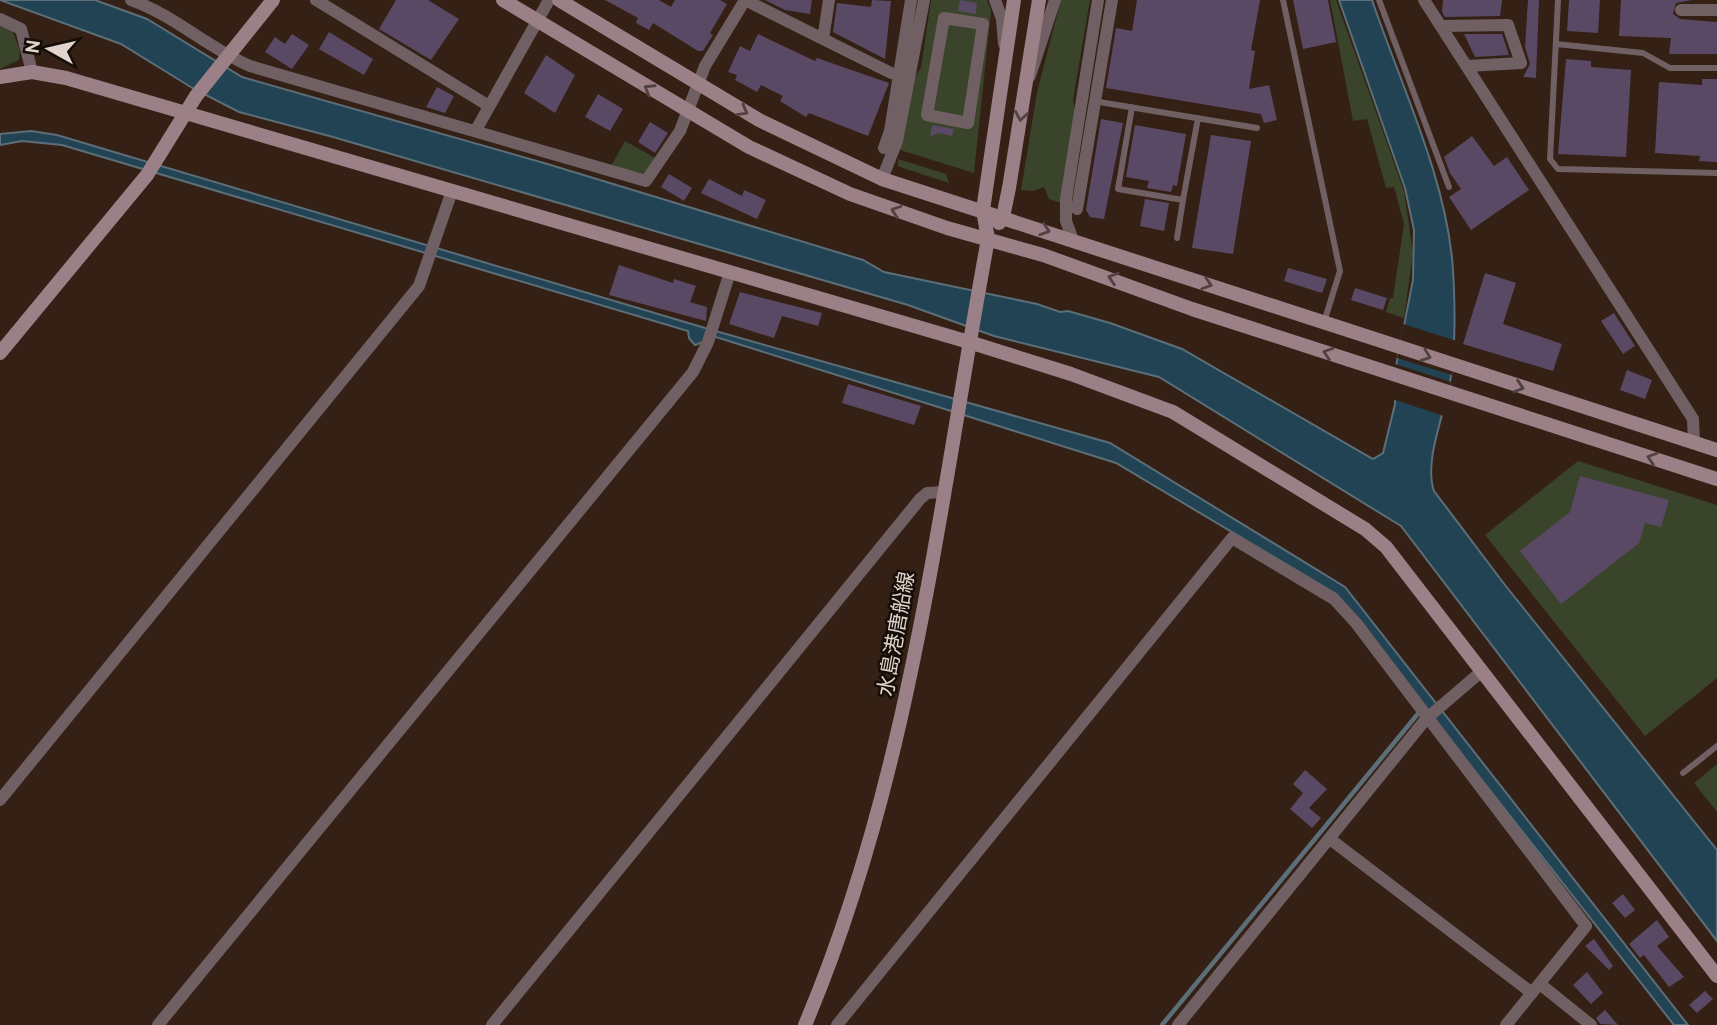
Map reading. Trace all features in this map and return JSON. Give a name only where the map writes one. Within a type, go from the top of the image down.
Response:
[{"type":"street","points":[[131,0],[157,5],[227,59],[646,181],[680,131],[705,66],[745,0],[821,39],[904,76]]},
{"type":"street","points":[[0,353],[151,168],[196,96],[273,0]]},
{"type":"street","points":[[316,0],[489,106]]},
{"type":"street","points":[[503,0],[749,147],[838,189],[1128,283],[1192,309],[1717,479]]},
{"type":"street","points":[[476,130],[550,0]]},
{"type":"street","points":[[559,0],[759,120],[882,179],[1717,450]]},
{"type":"street","points":[[821,39],[828,0]]},
{"type":"street","points":[[882,179],[897,141],[911,0]]},
{"type":"street","points":[[884,148],[924,0]]},
{"type":"street","points":[[995,0],[1002,19],[1005,59]]},
{"type":"street","name":"水島港唐船線","points":[[989,239],[983,210],[1014,0]]},
{"type":"street","name":"水島港唐船線","points":[[805,1025],[857,883],[893,759],[981,278],[989,239],[1003,217],[1039,0]]},
{"type":"street","points":[[1026,87],[1042,47],[1055,0]]},
{"type":"street","points":[[1073,240],[1066,221],[1066,199],[1098,0]]},
{"type":"street","points":[[1077,209],[1112,0]]},
{"type":"street","points":[[1424,0],[1693,419],[1694,443]]},
{"type":"street","points":[[1681,10],[1717,10]]},
{"type":"street","points":[[944,18],[983,24],[968,122],[927,115],[944,18]]},
{"type":"street","points":[[0,19],[21,29],[32,72]]},
{"type":"street","points":[[1441,26],[1508,25],[1521,63],[1467,66]]},
{"type":"street","points":[[0,77],[32,72],[66,78],[730,272],[970,337],[1173,412],[1365,529],[1386,547],[1717,976]]},
{"type":"street","points":[[0,800],[419,286],[452,191]]},
{"type":"street","points":[[158,1025],[693,372],[708,342],[730,272]]},
{"type":"street","points":[[492,1025],[920,499],[928,493],[943,492]]},
{"type":"street","points":[[838,1025],[1232,538],[1334,599],[1356,623],[1586,926],[1506,1025]]},
{"type":"street","points":[[1178,1025],[1330,839],[1424,714],[1440,706],[1482,671]]},
{"type":"street","points":[[1330,839],[1591,1025]]},
{"type":"lane","points":[[1283,0],[1340,271],[1324,322]]},
{"type":"lane","points":[[1379,0],[1449,187]]},
{"type":"lane","points":[[1558,0],[1550,159],[1558,169],[1717,173]]},
{"type":"lane","points":[[1556,44],[1643,52],[1670,68],[1717,68]]},
{"type":"lane","points":[[1081,99],[1257,128]]},
{"type":"lane","points":[[1132,107],[1118,189],[1183,200]]},
{"type":"lane","points":[[1177,238],[1198,118]]},
{"type":"lane","points":[[1683,773],[1717,746]]},
{"type":"green space","points":[[931,0],[987,0],[991,11],[974,173],[900,150],[911,82],[921,68]]},
{"type":"green space","points":[[1061,0],[1090,0],[1073,100],[1076,115],[1061,203],[1049,199],[1044,187],[1033,191],[1021,190],[1037,92]]},
{"type":"green space","points":[[1330,0],[1336,0],[1404,191],[1413,253],[1404,318],[1386,312],[1390,298],[1393,298],[1404,224],[1394,187],[1386,188],[1367,119],[1353,121]]},
{"type":"green space","points":[[0,25],[12,30],[20,50],[19,60],[0,69]]},
{"type":"green space","points":[[625,141],[657,159],[647,174],[641,176],[611,166]]},
{"type":"green space","points":[[898,159],[946,174],[949,183],[898,166]]},
{"type":"green space","points":[[1578,461],[1717,505],[1717,678],[1645,736],[1485,535]]},
{"type":"green space","points":[[1717,764],[1717,812],[1694,783]]},
{"type":"water","points":[[0,0],[95,0],[147,19],[242,77],[544,163],[863,260],[884,272],[1037,304],[1110,323],[1182,349],[1373,459],[1383,453],[1395,404],[1396,366],[1413,280],[1414,230],[1405,188],[1339,0],[1372,0],[1421,133],[1442,202],[1449,236],[1454,283],[1454,350],[1449,389],[1433,449],[1431,478],[1434,491],[1505,585],[1717,850],[1717,941],[1401,526],[1159,377],[994,336],[908,305],[239,112],[194,89],[121,44]]},
{"type":"water","points":[[31,131],[57,135],[705,328],[1110,443],[1345,587],[1688,1025],[1674,1025],[1336,594],[1116,463],[716,337],[695,345],[689,338],[688,331],[62,145],[22,141],[0,145],[0,134]]},
{"type":"pier","points":[[1403,324],[1457,341],[1452,375],[1397,358]]},
{"type":"pier","points":[[1395,364],[1451,382],[1444,416],[1392,399]]},
{"type":"building","points":[[396,0],[428,0],[459,19],[431,60],[379,29]]},
{"type":"building","points":[[605,0],[659,0],[671,7],[675,0],[720,0],[727,4],[710,33],[713,35],[703,51],[698,51],[653,23],[649,30],[636,23],[638,18]]},
{"type":"building","points":[[765,0],[812,0],[810,14],[785,10]]},
{"type":"building","points":[[872,0],[891,1],[885,59],[833,32],[837,3],[871,7]]},
{"type":"building","points":[[960,0],[977,3],[976,14],[958,11]]},
{"type":"building","points":[[1137,0],[1260,0],[1251,50],[1255,51],[1249,89],[1269,85],[1277,120],[1264,123],[1261,114],[1106,88],[1116,28],[1132,31]]},
{"type":"building","points":[[1293,0],[1328,0],[1336,42],[1303,49]]},
{"type":"building","points":[[1443,0],[1502,0],[1500,16],[1445,17],[1442,12]]},
{"type":"building","points":[[1528,0],[1539,0],[1536,78],[1523,77],[1530,64],[1525,47]]},
{"type":"building","points":[[1569,0],[1600,0],[1598,33],[1567,31]]},
{"type":"building","points":[[1621,0],[1692,0],[1676,3],[1673,14],[1680,19],[1717,22],[1717,54],[1669,54],[1671,38],[1619,36]]},
{"type":"building","points":[[329,32],[373,59],[364,75],[319,49]]},
{"type":"building","points":[[292,34],[309,45],[292,69],[265,52],[275,37],[285,44]]},
{"type":"building","points":[[758,34],[815,61],[817,58],[889,83],[868,136],[809,113],[806,117],[780,101],[783,96],[761,85],[757,92],[735,80],[737,75],[728,72],[740,46],[750,51]]},
{"type":"building","points":[[1464,34],[1502,34],[1509,55],[1475,57]]},
{"type":"building","points":[[546,55],[575,75],[555,113],[524,93]]},
{"type":"building","points":[[1566,59],[1591,61],[1591,67],[1631,70],[1626,157],[1558,154]]},
{"type":"building","points":[[1702,79],[1717,79],[1717,162],[1699,161],[1700,156],[1655,153],[1659,82],[1702,85]]},
{"type":"building","points":[[437,87],[454,96],[445,113],[426,107]]},
{"type":"building","points":[[598,94],[623,109],[610,131],[585,117]]},
{"type":"building","points":[[1101,119],[1123,123],[1104,219],[1090,217],[1086,210]]},
{"type":"building","points":[[650,122],[668,133],[655,153],[638,142]]},
{"type":"building","points":[[932,125],[954,129],[952,136],[938,133],[930,137]]},
{"type":"building","points":[[1135,125],[1186,134],[1177,186],[1173,185],[1171,192],[1147,188],[1149,181],[1126,177]]},
{"type":"building","points":[[1211,135],[1251,141],[1233,254],[1192,248]]},
{"type":"building","points":[[1472,136],[1494,166],[1507,157],[1529,190],[1471,230],[1449,197],[1461,189],[1450,173],[1444,157]]},
{"type":"building","points":[[669,174],[692,188],[684,201],[661,187]]},
{"type":"building","points":[[709,179],[742,196],[744,190],[766,200],[757,219],[701,193]]},
{"type":"building","points":[[1145,199],[1169,203],[1164,231],[1140,226]]},
{"type":"building","points":[[619,265],[673,283],[674,279],[696,286],[690,302],[707,307],[706,321],[609,295]]},
{"type":"building","points":[[1288,268],[1327,279],[1322,293],[1284,281]]},
{"type":"building","points":[[1485,273],[1516,283],[1503,324],[1562,344],[1553,371],[1463,344]]},
{"type":"building","points":[[1355,288],[1387,298],[1383,310],[1351,300]]},
{"type":"building","points":[[740,292],[822,313],[818,326],[782,316],[774,338],[729,324]]},
{"type":"building","points":[[1614,313],[1635,346],[1623,354],[1601,321]]},
{"type":"building","points":[[1627,370],[1652,380],[1645,399],[1620,390]]},
{"type":"building","points":[[848,384],[921,406],[914,425],[842,403]]},
{"type":"building","points":[[1580,476],[1669,500],[1661,527],[1645,523],[1639,543],[1561,604],[1520,551],[1570,512]]},
{"type":"building","points":[[1305,770],[1327,789],[1309,808],[1321,818],[1312,828],[1290,809],[1303,793],[1293,784]]},
{"type":"building","points":[[1623,894],[1635,910],[1625,918],[1612,903]]},
{"type":"building","points":[[1657,920],[1669,937],[1657,946],[1684,977],[1669,987],[1644,955],[1640,958],[1629,944]]},
{"type":"building","points":[[1594,939],[1613,966],[1609,970],[1585,946]]},
{"type":"building","points":[[1587,972],[1603,993],[1591,1004],[1573,985]]},
{"type":"building","points":[[1705,991],[1713,999],[1697,1013],[1689,1005]]},
{"type":"building","points":[[1605,1010],[1618,1025],[1600,1024],[1596,1018]]},
{"type":"waterway","points":[[1162,1025],[1421,710]]}]
